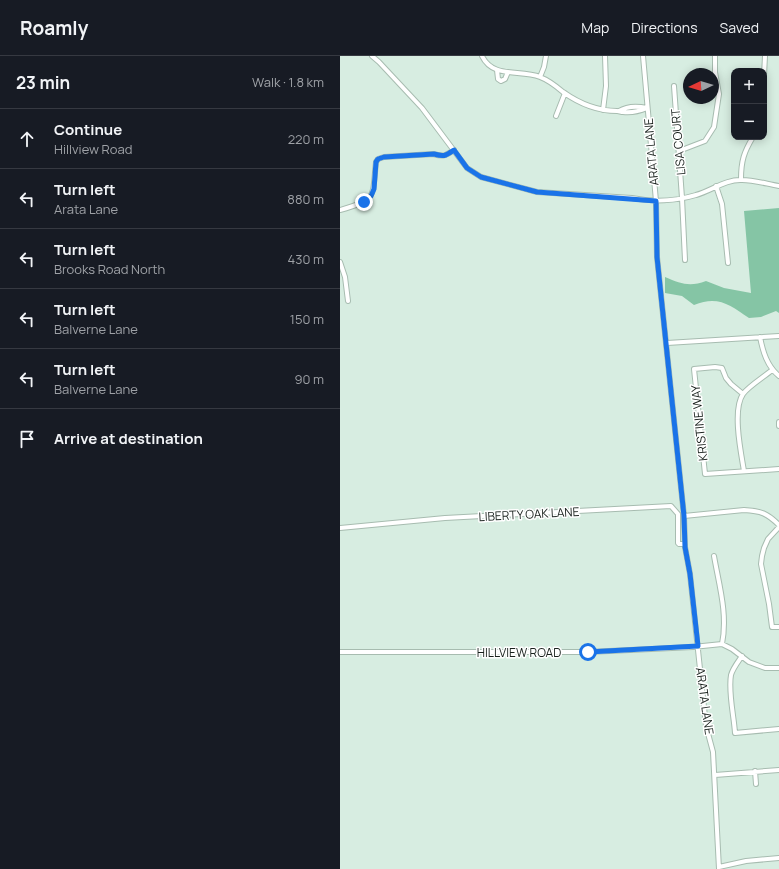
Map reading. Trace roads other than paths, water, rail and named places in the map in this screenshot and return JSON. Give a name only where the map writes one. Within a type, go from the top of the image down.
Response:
[{"type":"street","points":[[372,56],[422,108],[467,168],[481,177],[537,192],[656,201],[697,195],[716,186],[742,179],[779,186]]},
{"type":"street","points":[[482,56],[490,67],[497,70],[540,77],[589,106],[603,110],[624,112],[640,111],[647,108]]},
{"type":"street","points":[[540,77],[546,56]]},
{"type":"street","points":[[603,110],[606,86],[605,56]]},
{"type":"street","name":"ARATA LANE","points":[[643,56],[656,201],[657,257],[684,516],[685,544],[690,574],[706,726],[713,752],[719,868]]},
{"type":"street","points":[[679,151],[705,141],[714,127],[719,94],[715,72],[715,56]]},
{"type":"street","points":[[764,68],[765,56]]},
{"type":"street","points":[[497,70],[498,79],[501,81],[505,79],[508,72]]},
{"type":"street","name":"LISA COURT","points":[[674,86],[685,260]]},
{"type":"street","points":[[556,116],[565,93]]},
{"type":"street","points":[[742,179],[741,164],[751,140]]},
{"type":"street","points":[[340,210],[364,202],[371,196],[374,189],[376,162],[378,159],[384,157],[427,154],[446,156],[454,150]]},
{"type":"street","points":[[716,186],[722,204],[728,262]]},
{"type":"street","points":[[340,262],[348,301]]},
{"type":"street","points":[[667,342],[779,336]]},
{"type":"street","points":[[760,337],[762,349],[772,370],[779,376]]},
{"type":"street","name":"KRISTINE WAY","points":[[743,394],[726,378],[722,368],[715,367],[694,369],[705,474],[779,469]]},
{"type":"street","points":[[744,472],[737,414],[739,404],[743,394],[772,370]]},
{"type":"street","name":"LIBERTY OAK LANE","points":[[340,528],[444,518],[671,506],[678,514],[678,543],[685,544]]},
{"type":"street","points":[[684,516],[744,510],[764,512],[779,526],[768,539],[764,548],[761,564],[772,627],[779,627]]},
{"type":"street","points":[[714,556],[725,616],[725,630],[722,644],[732,649],[749,662],[758,666],[765,668],[779,668]]},
{"type":"street","name":"HILLVIEW ROAD","points":[[340,652],[588,652],[722,644]]},
{"type":"street","points":[[742,656],[734,667],[731,675],[730,687],[735,732],[779,729]]},
{"type":"street","points":[[715,775],[779,770]]},
{"type":"street","points":[[755,771],[756,784]]},
{"type":"street","points":[[719,868],[746,861],[779,858]]}]
